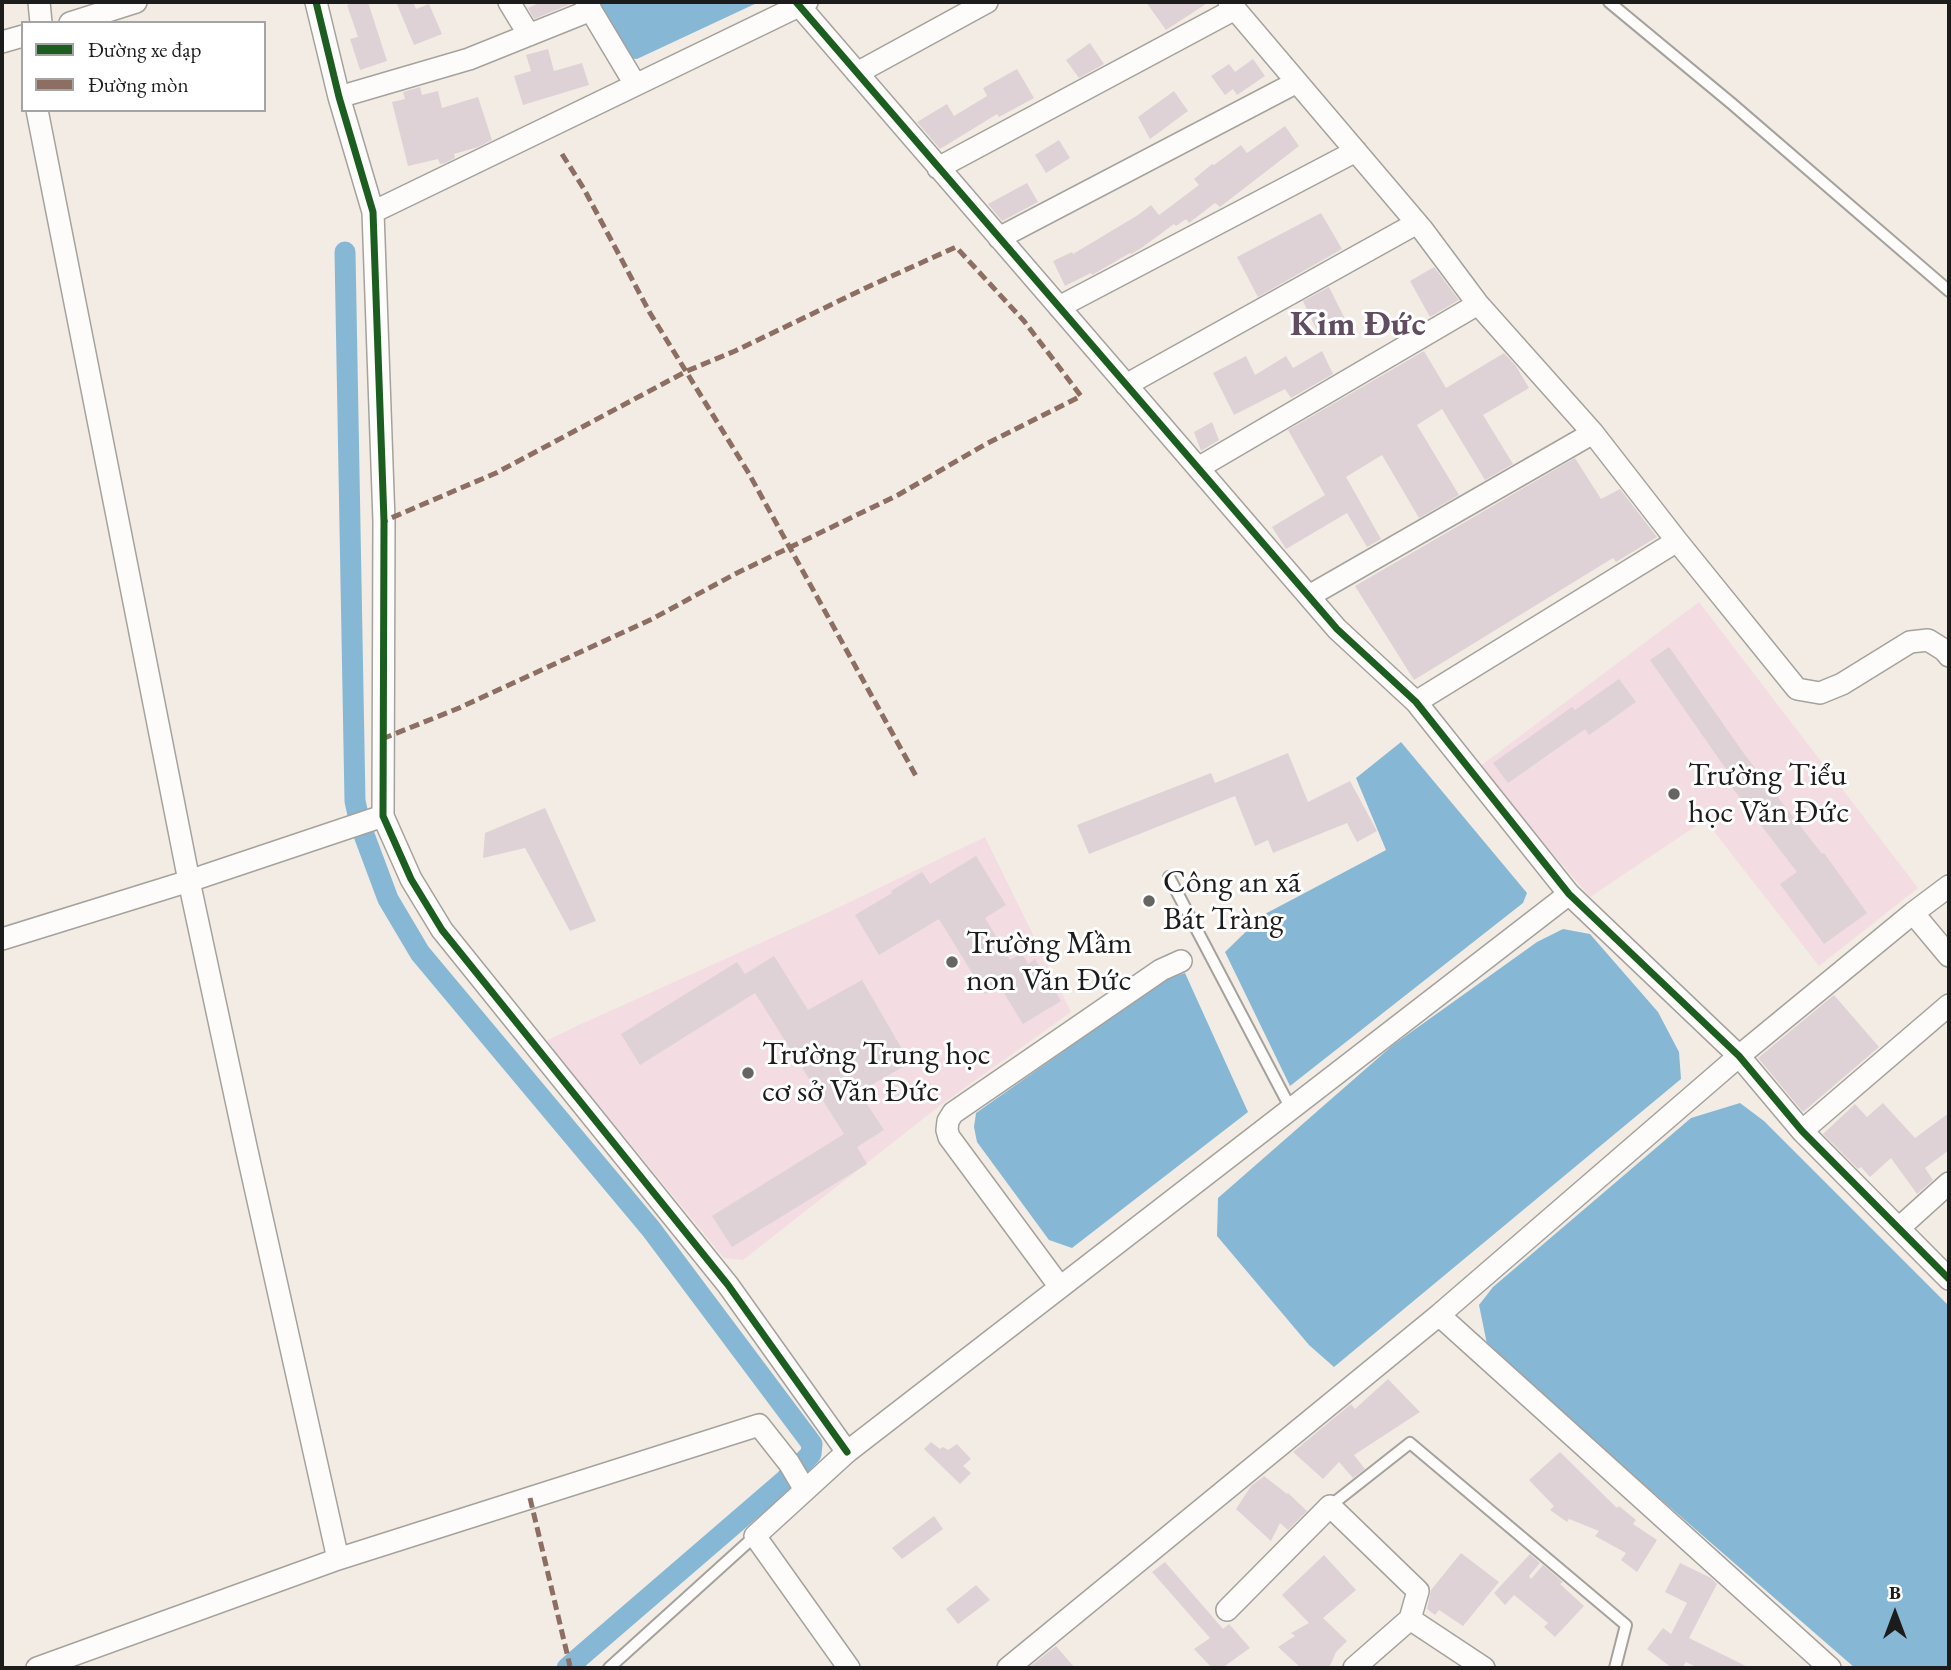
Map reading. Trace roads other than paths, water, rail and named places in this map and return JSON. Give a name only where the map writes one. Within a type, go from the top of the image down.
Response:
[{"type":"street","points":[[39,2],[41,21]]},
{"type":"street","points":[[76,21],[136,2]]},
{"type":"street","points":[[318,2],[339,97],[373,212],[384,522],[377,818],[442,930],[728,1285],[847,1452]]},
{"type":"street","points":[[509,2],[529,35]]},
{"type":"street","points":[[857,73],[987,2]]},
{"type":"street","points":[[373,212],[800,3],[938,168],[1338,629],[1416,702],[1569,894],[1739,1056],[1801,1131],[1949,1279]]},
{"type":"street","points":[[339,97],[469,60],[588,6],[635,84]]},
{"type":"street","points":[[938,168],[1232,6],[1417,223],[1479,304],[1593,433],[1797,690],[1820,693],[1842,684],[1910,642],[1928,640],[1949,656]]},
{"type":"street","points":[[2,42],[21,37]]},
{"type":"street","points":[[999,238],[1297,82]]},
{"type":"street","points":[[37,112],[189,880],[338,1559]]},
{"type":"street","points":[[1059,307],[1356,150]]},
{"type":"street","points":[[1126,384],[1417,223]]},
{"type":"street","points":[[1198,468],[1479,304]]},
{"type":"street","points":[[1309,596],[1593,433]]},
{"type":"street","points":[[1416,702],[1677,541]]},
{"type":"street","points":[[2,939],[377,818]]},
{"type":"street","points":[[1008,1668],[1439,1315],[1739,1056],[1949,886]]},
{"type":"street","points":[[849,1668],[755,1536],[798,1478],[847,1452],[1569,894]]},
{"type":"street","points":[[1913,913],[1949,956]]},
{"type":"street","points":[[1060,1287],[949,1137],[948,1121],[953,1113],[1161,970],[1181,961]]},
{"type":"street","points":[[1801,1131],[1949,1005]]},
{"type":"street","points":[[1899,1228],[1949,1183]]},
{"type":"street","points":[[1439,1315],[1830,1668]]},
{"type":"street","points":[[37,1668],[338,1559],[759,1425],[798,1478]]},
{"type":"street","points":[[1227,1610],[1330,1506],[1418,1591],[1410,1619],[1354,1668]]},
{"type":"street","points":[[1410,1619],[1484,1668]]},
{"type":"lane","points":[[1609,2],[1949,291]]},
{"type":"lane","points":[[1169,877],[1291,1109]]},
{"type":"lane","points":[[1330,1506],[1410,1443],[1626,1625],[1615,1668]]},
{"type":"lane","points":[[609,1668],[755,1536]]},
{"type":"water","points":[[596,2],[759,2],[637,59],[626,58]]},
{"type":"water","points":[[1401,742],[1527,893],[1523,903],[1290,1086],[1225,952],[1263,915],[1386,850],[1356,778]]},
{"type":"water","points":[[1563,929],[1590,934],[1658,1012],[1679,1052],[1681,1079],[1334,1367],[1309,1345],[1217,1236],[1218,1198],[1393,1045],[1537,942]]},
{"type":"water","points":[[1185,973],[1248,1112],[1072,1248],[1049,1240],[977,1142],[974,1127],[976,1113],[1166,979]]},
{"type":"water","points":[[1740,1103],[1764,1121],[1949,1306],[1949,1668],[1855,1668],[1488,1349],[1479,1305],[1493,1287],[1691,1118]]},
{"type":"waterway","points":[[345,252],[355,801],[360,824],[388,899],[420,953],[651,1229],[812,1444],[811,1454],[784,1481],[567,1668]]},
{"type":"place","name":"Trường Tiểu học Văn Đức","points":[[1674,794]]},
{"type":"place","name":"Công an xã Bát Tràng","points":[[1149,901]]},
{"type":"place","name":"Trường Mầm non Văn Đức","points":[[952,962]]},
{"type":"place","name":"Trường Trung học cơ sở Văn Đức","points":[[748,1073]]},
{"type":"district","name":"Kim Đức","points":[[1358,325]]}]
